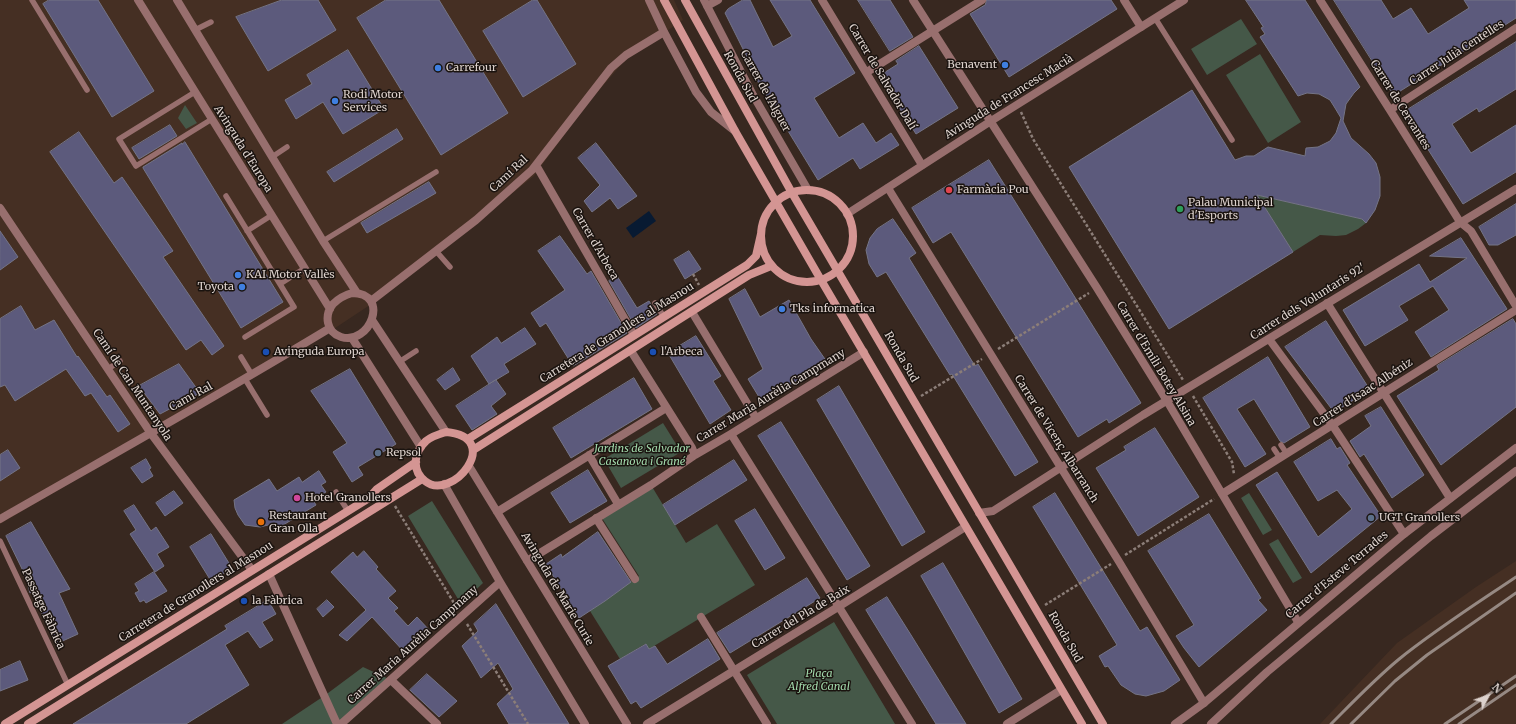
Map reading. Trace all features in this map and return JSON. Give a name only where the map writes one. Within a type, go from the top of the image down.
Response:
[{"type":"main road","points":[[664,0],[735,131],[821,280],[1082,724]]},
{"type":"main road","name":"Ronda Sud","points":[[685,0],[792,193],[1102,724]]},
{"type":"main road","points":[[761,234],[765,255],[772,266],[786,277],[794,280],[806,282],[821,280],[838,271],[845,263],[853,241],[853,231],[847,214],[838,202],[828,195],[808,190],[792,193],[776,202]]},
{"type":"main road","name":"Carretera de Granollers al Masnou","points":[[468,439],[747,265],[756,256],[766,214],[776,202]]},
{"type":"main road","name":"Carretera de Granollers al Masnou","points":[[473,450],[749,275],[772,266]]},
{"type":"main road","points":[[446,432],[458,434],[468,439],[473,450],[473,457],[469,466],[458,478],[444,484],[430,484],[422,479],[418,474],[416,462],[417,455],[421,448],[432,437],[446,432]]},
{"type":"main road","name":"Carretera de Granollers al Masnou","points":[[5,724],[369,498],[378,489],[416,462]]},
{"type":"main road","points":[[28,724],[422,479]]},
{"type":"street","name":"Avinguda d'Europa","points":[[138,0],[330,309]]},
{"type":"street","name":"Avinguda d'Europa","points":[[177,0],[323,241],[357,293]]},
{"type":"street","points":[[649,0],[664,32],[696,92],[711,112],[735,131]]},
{"type":"street","points":[[706,3],[718,0]]},
{"type":"street","name":"Carrer de Salvador Dalí","points":[[822,0],[867,72],[922,166]]},
{"type":"street","name":"Carrer d'Emili Botey Alsina","points":[[913,0],[1097,288],[1167,401],[1298,622]]},
{"type":"street","points":[[867,72],[982,0]]},
{"type":"street","points":[[1124,0],[1141,27]]},
{"type":"street","name":"Avinguda de Francesc Macià","points":[[847,214],[1017,104],[1184,0]]},
{"type":"street","name":"Carrer de Cervantes","points":[[1320,0],[1460,222],[1471,231],[1516,306]]},
{"type":"street","name":"Carrer de l'Alguer","points":[[706,3],[753,95],[808,190]]},
{"type":"street","name":"Carrer Julià Centelles","points":[[1390,110],[1516,28]]},
{"type":"street","name":"Camí Ral","points":[[371,301],[476,220],[532,170],[611,68],[626,55],[664,32]]},
{"type":"street","name":"Carrer d'Arbeca","points":[[536,165],[634,335]]},
{"type":"street","name":"Carrer de Vicenç Albarranch","points":[[888,188],[1204,702]]},
{"type":"street","name":"Carrer dels Voluntaris 92'","points":[[1167,401],[1516,188]]},
{"type":"street","name":"Camí de Can Muntanyola","points":[[0,208],[150,432],[252,570]]},
{"type":"street","points":[[352,293],[357,293],[364,295],[371,301],[374,308],[372,320],[360,334],[352,338],[340,337],[330,328],[328,322],[330,309],[334,303],[341,298],[352,293]]},
{"type":"street","points":[[1327,303],[1382,393],[1450,498]]},
{"type":"street","name":"Carrer d'Isaac Albéniz","points":[[1222,494],[1333,426],[1382,393],[1516,310]]},
{"type":"street","points":[[692,312],[756,418]]},
{"type":"street","points":[[372,320],[446,432]]},
{"type":"street","name":"Camí Ral","points":[[0,519],[150,432],[249,377],[330,328]]},
{"type":"street","points":[[352,338],[421,448]]},
{"type":"street","points":[[1269,339],[1333,426],[1404,534]]},
{"type":"street","points":[[631,351],[695,455]]},
{"type":"street","name":"Carrer Maria Aurèlia Campmany","points":[[527,561],[651,485],[695,455],[864,352]]},
{"type":"street","points":[[979,513],[993,511],[1060,467],[1167,401]]},
{"type":"street","points":[[497,512],[666,408]]},
{"type":"street","points":[[731,434],[912,724]]},
{"type":"street","name":"Carrer d'Esteve Terrades","points":[[1175,724],[1204,702],[1404,534],[1516,448]]},
{"type":"street","points":[[589,455],[618,504]]},
{"type":"street","name":"Avinguda de Marie Curie","points":[[469,466],[627,724]]},
{"type":"street","points":[[1212,724],[1273,667],[1425,541],[1516,471]]},
{"type":"street","points":[[444,484],[500,582],[586,724]]},
{"type":"street","points":[[596,518],[634,579]]},
{"type":"street","name":"Carrer del Pla de Baix","points":[[647,724],[966,527]]},
{"type":"street","points":[[269,574],[337,724]]},
{"type":"street","name":"Carrer Maria Aurèlia Campmany","points":[[341,724],[500,582]]},
{"type":"street","points":[[701,617],[767,724]]},
{"type":"street","points":[[391,680],[437,724]]},
{"type":"street","points":[[1006,724],[1061,690]]},
{"type":"lane","points":[[32,0],[87,90]]},
{"type":"lane","points":[[1155,18],[1232,140]]},
{"type":"lane","points":[[195,30],[211,22]]},
{"type":"lane","points":[[195,92],[119,139],[136,166],[212,119]]},
{"type":"lane","points":[[272,157],[287,147]]},
{"type":"lane","points":[[323,241],[436,172]]},
{"type":"lane","points":[[226,196],[294,306],[245,337]]},
{"type":"lane","points":[[247,231],[272,215]]},
{"type":"lane","points":[[436,251],[450,267]]},
{"type":"lane","points":[[280,284],[305,268]]},
{"type":"lane","points":[[655,303],[664,317]]},
{"type":"lane","points":[[399,362],[416,351]]},
{"type":"lane","points":[[241,357],[267,415]]},
{"type":"lane","points":[[108,369],[120,361]]},
{"type":"lane","points":[[1281,445],[1283,456]]},
{"type":"lane","points":[[1274,449],[1283,456]]},
{"type":"lane","points":[[336,492],[348,511]]},
{"type":"lane","name":"Passatge Fàbrica","points":[[0,541],[68,685]]},
{"type":"path","points":[[1017,104],[1033,139],[1188,388],[1232,462],[1234,474],[1239,484]]},
{"type":"path","points":[[914,400],[1097,288]]},
{"type":"path","points":[[1036,610],[1222,494]]},
{"type":"shaded area","points":[[0,0],[674,0],[683,20],[628,57],[587,104],[534,176],[379,299],[323,336],[0,524]]},
{"type":"shaded area","points":[[1516,561],[1516,724],[1320,724],[1397,643],[1476,587]]},
{"type":"green space","points":[[1241,19],[1257,44],[1207,75],[1191,49]]},
{"type":"green space","points":[[1260,54],[1301,122],[1268,143],[1226,75]]},
{"type":"green space","points":[[185,105],[197,123],[186,129],[178,118]]},
{"type":"green space","points":[[1257,195],[1362,219],[1366,223],[1346,235],[1320,235],[1293,252]]},
{"type":"green space","name":"Jardins de Salvador Casanova i Grané","points":[[663,423],[681,452],[621,488],[604,459]]},
{"type":"green space","points":[[651,485],[686,543],[717,524],[755,585],[649,649],[645,644],[620,659],[590,611],[639,576],[600,515]]},
{"type":"green space","points":[[1249,493],[1272,530],[1263,535],[1241,498]]},
{"type":"green space","points":[[432,501],[483,583],[461,604],[408,516]]},
{"type":"green space","points":[[1278,539],[1302,578],[1293,583],[1269,544]]},
{"type":"green space","name":"Plaça Alfred Canal","points":[[834,622],[895,724],[777,724],[747,675]]},
{"type":"green space","points":[[363,667],[391,680],[341,724],[282,724],[324,696]]},
{"type":"water","points":[[649,211],[656,221],[633,238],[626,228]]},
{"type":"building","points":[[49,0],[98,0],[154,91],[112,117],[43,4]]},
{"type":"building","points":[[282,0],[318,0],[336,30],[268,71],[236,17]]},
{"type":"building","points":[[386,0],[439,0],[508,113],[441,155],[357,18]]},
{"type":"building","points":[[533,0],[537,0],[576,64],[523,97],[483,31]]},
{"type":"building","points":[[743,0],[750,0],[773,47],[792,36],[770,0],[810,0],[855,73],[814,98],[839,138],[863,123],[876,143],[891,133],[899,145],[860,169],[853,158],[818,180],[747,64],[749,61],[725,13],[728,9]]},
{"type":"building","points":[[858,0],[890,0],[913,37],[890,51]]},
{"type":"building","points":[[987,0],[1111,0],[1117,9],[1009,77],[970,14],[985,5]]},
{"type":"building","name":"Palau Municipal d'Esports","points":[[1246,0],[1305,0],[1360,87],[1346,104],[1343,121],[1351,138],[1369,154],[1376,163],[1380,177],[1380,196],[1375,210],[1366,223],[1362,219],[1257,195],[1293,252],[1169,329],[1069,167],[1192,90],[1235,160],[1246,156],[1254,156],[1268,147],[1305,156],[1306,148],[1318,147],[1330,141],[1336,133],[1341,118],[1330,100],[1319,94],[1307,93],[1298,96],[1260,37],[1265,34],[1261,28],[1263,27]]},
{"type":"building","points":[[1334,0],[1381,0],[1393,19],[1411,8],[1428,34],[1469,8],[1464,0],[1516,0],[1516,18],[1394,95]]},
{"type":"building","points":[[1516,42],[1516,89],[1479,112],[1477,108],[1452,124],[1471,153],[1516,125],[1516,172],[1463,204],[1404,112]]},
{"type":"building","points":[[919,46],[958,108],[916,134],[879,76],[898,64],[896,61]]},
{"type":"building","points":[[348,50],[384,109],[343,134],[323,102],[296,119],[285,100],[312,84],[307,75]]},
{"type":"building","points":[[170,125],[177,136],[139,159],[132,148]]},
{"type":"building","points":[[397,129],[403,139],[334,182],[327,172]]},
{"type":"building","points":[[79,132],[114,183],[122,177],[173,251],[163,257],[224,346],[212,355],[201,340],[186,350],[50,152]]},
{"type":"building","points":[[185,142],[283,302],[241,328],[143,168]]},
{"type":"building","points":[[596,143],[637,196],[618,209],[610,198],[592,212],[584,201],[600,185],[578,158]]},
{"type":"building","points":[[989,160],[1141,403],[1109,423],[1107,419],[1078,437],[951,232],[933,243],[912,208]]},
{"type":"building","points":[[429,182],[436,193],[367,233],[361,223]]},
{"type":"building","points":[[1516,204],[1516,235],[1498,245],[1489,245],[1479,227]]},
{"type":"building","points":[[893,219],[916,253],[909,258],[975,366],[978,364],[1038,462],[1015,476],[952,374],[950,375],[886,272],[877,277],[869,264],[866,250],[870,238],[877,229]]},
{"type":"building","points":[[0,231],[18,257],[0,270]]},
{"type":"building","points":[[560,236],[587,274],[591,271],[627,333],[573,366],[546,323],[540,327],[531,313],[565,290],[538,251]]},
{"type":"building","points":[[1461,238],[1507,309],[1431,357],[1415,332],[1449,310],[1433,286],[1399,306],[1408,320],[1365,346],[1343,310],[1419,264],[1430,282],[1467,258],[1430,256]]},
{"type":"building","points":[[689,251],[701,269],[685,279],[674,260]]},
{"type":"building","points":[[617,276],[637,308],[649,301],[657,314],[636,328],[609,281]]},
{"type":"building","points":[[745,289],[760,317],[789,300],[811,339],[827,362],[762,402],[748,379],[763,369],[729,299]]},
{"type":"building","points":[[21,306],[35,330],[54,320],[77,357],[78,356],[107,397],[110,395],[130,424],[118,432],[91,393],[85,396],[66,369],[15,401],[5,385],[0,387],[0,319]]},
{"type":"building","points":[[1513,319],[1516,324],[1516,407],[1441,465],[1397,396],[1439,370],[1437,366]]},
{"type":"building","points":[[1326,321],[1370,390],[1334,412],[1285,347]]},
{"type":"building","points":[[525,328],[536,344],[504,364],[509,372],[489,384],[471,356],[497,337],[501,343]]},
{"type":"building","points":[[696,336],[721,376],[713,381],[731,410],[710,424],[668,353]]},
{"type":"building","points":[[1268,357],[1310,427],[1284,443],[1280,441],[1254,399],[1237,409],[1266,454],[1245,467],[1203,398]]},
{"type":"building","points":[[179,364],[200,393],[160,414],[139,386]]},
{"type":"building","points":[[453,368],[460,380],[445,390],[437,380]]},
{"type":"building","points":[[350,369],[396,444],[358,467],[363,475],[352,482],[333,452],[347,443],[311,391]]},
{"type":"building","points":[[634,378],[652,409],[571,458],[553,428]]},
{"type":"building","points":[[496,380],[506,394],[491,406],[497,414],[472,430],[456,406]]},
{"type":"building","points":[[839,386],[925,532],[902,546],[817,400]]},
{"type":"building","points":[[1381,407],[1424,475],[1392,498],[1364,454],[1360,457],[1350,441],[1371,426],[1365,416]]},
{"type":"building","points":[[781,422],[870,566],[847,580],[758,436]]},
{"type":"building","points":[[1155,428],[1199,497],[1138,536],[1096,468],[1126,450],[1124,447]]},
{"type":"building","points":[[1331,439],[1337,449],[1340,447],[1350,463],[1347,465],[1381,516],[1311,573],[1256,485],[1277,472],[1318,537],[1352,509],[1337,490],[1318,501],[1294,462]]},
{"type":"building","points":[[8,450],[20,468],[0,481],[0,455]]},
{"type":"building","points":[[146,459],[153,476],[142,483],[131,468]]},
{"type":"building","points":[[734,460],[747,480],[675,525],[663,505]]},
{"type":"building","points":[[588,470],[607,501],[570,523],[551,493]]},
{"type":"building","points":[[319,471],[326,482],[321,485],[326,492],[313,500],[316,505],[275,530],[272,524],[260,527],[245,525],[238,515],[234,500],[269,479],[277,491],[299,477],[302,482]]},
{"type":"building","points":[[174,491],[183,503],[165,516],[156,503]]},
{"type":"building","points":[[1055,493],[1140,631],[1147,627],[1180,680],[1164,691],[1146,696],[1135,694],[1121,685],[1108,666],[1105,667],[1099,656],[1117,645],[1033,507]]},
{"type":"building","points":[[134,505],[151,531],[156,527],[169,547],[157,554],[164,566],[155,572],[130,534],[136,530],[124,511]]},
{"type":"building","points":[[755,509],[785,558],[765,570],[735,521]]},
{"type":"building","points":[[1209,514],[1261,598],[1258,600],[1267,610],[1199,667],[1176,636],[1194,625],[1148,551]]},
{"type":"building","points":[[31,522],[70,589],[59,593],[78,634],[56,644],[32,592],[30,593],[25,575],[6,536]]},
{"type":"building","points":[[598,532],[631,582],[579,618],[546,564],[561,554],[562,557]]},
{"type":"building","points":[[211,534],[232,568],[211,581],[190,547]]},
{"type":"building","points":[[364,551],[378,567],[376,569],[396,591],[388,598],[398,608],[394,611],[408,626],[417,617],[431,632],[406,654],[372,617],[347,641],[339,635],[366,610],[331,572],[353,552],[357,557]]},
{"type":"building","points":[[943,563],[1022,699],[999,713],[921,576]]},
{"type":"building","points":[[154,572],[167,591],[146,603],[144,600],[140,602],[135,593],[139,591],[135,584]]},
{"type":"building","points":[[807,578],[820,598],[730,653],[717,633]]},
{"type":"building","points":[[887,597],[966,724],[936,724],[866,610]]},
{"type":"building","points":[[268,600],[276,614],[262,622],[273,640],[260,648],[248,631],[225,645],[249,685],[186,724],[73,724],[227,629],[225,626]]},
{"type":"building","points":[[327,600],[334,607],[323,617],[317,609]]},
{"type":"building","points":[[496,604],[569,724],[509,724],[497,704],[513,689],[498,663],[481,678],[462,646],[478,631],[474,624]]},
{"type":"building","points":[[708,639],[720,659],[641,708],[636,701],[631,704],[608,666],[646,644],[649,649],[655,646],[667,664]]},
{"type":"building","points":[[20,661],[28,680],[0,691],[0,670]]},
{"type":"building","points":[[427,674],[457,701],[439,717],[410,690]]},
{"type":"railway","points":[[1331,724],[1372,683],[1398,660],[1441,628],[1516,577]]},
{"type":"railway","points":[[1351,724],[1395,681],[1427,655],[1516,593]]},
{"type":"railway","points":[[1445,724],[1516,676]]},
{"type":"railway","points":[[1459,724],[1516,685]]},
{"type":"place","name":"Benavent","points":[[1005,65]]},
{"type":"place","name":"Carrefour","points":[[438,68]]},
{"type":"place","name":"Rodi Motor Services","points":[[335,101]]},
{"type":"place","name":"Farmàcia Pou","points":[[949,190]]},
{"type":"place","name":"Palau Municipal d'Esports","points":[[1180,209]]},
{"type":"place","name":"KAI Motor Vallès","points":[[238,275]]},
{"type":"place","name":"Toyota","points":[[242,287]]},
{"type":"place","name":"Tks informatica","points":[[782,309]]},
{"type":"place","name":"Avinguda Europa","points":[[266,352]]},
{"type":"place","name":"l'Arbeca","points":[[653,352]]},
{"type":"place","name":"Repsol","points":[[378,453]]},
{"type":"place","name":"Hotel Granollers","points":[[297,498]]},
{"type":"place","name":"UGT Granollers","points":[[1371,518]]},
{"type":"place","name":"Restaurant Gran Olla","points":[[261,522]]},
{"type":"place","name":"la Fàbrica","points":[[244,601]]}]
